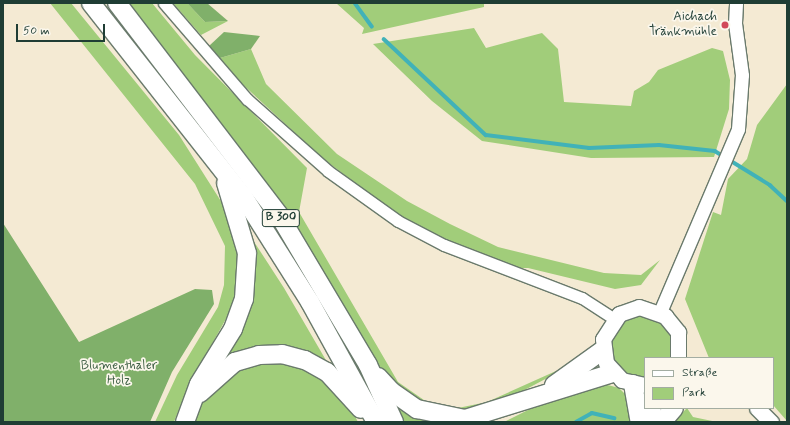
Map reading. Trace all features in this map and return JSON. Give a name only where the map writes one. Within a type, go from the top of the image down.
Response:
[{"type":"highway","name":"B 300","points":[[91,3],[217,160],[310,302],[376,422]]},
{"type":"highway","name":"B 300","points":[[117,3],[279,216],[368,365],[394,422]]},
{"type":"highway","points":[[185,422],[202,378],[233,329],[244,299],[248,276],[244,235],[217,160]]},
{"type":"highway","points":[[545,391],[603,350]]},
{"type":"highway","points":[[194,399],[235,362],[259,355],[282,354],[304,360],[327,372],[372,422]]},
{"type":"highway","points":[[368,365],[390,391],[429,414],[465,419],[517,404],[545,391],[613,373]]},
{"type":"highway","points":[[639,385],[640,422]]},
{"type":"highway","points":[[491,422],[517,404]]},
{"type":"highway","points":[[649,422],[652,409]]},
{"type":"highway","points":[[662,422],[673,409]]},
{"type":"main road","points":[[639,385],[613,373],[603,350],[606,329],[614,319],[632,308],[660,312],[678,332],[678,357]]},
{"type":"main road","points":[[758,409],[771,422]]},
{"type":"street","points":[[164,3],[247,99],[328,171],[398,221],[444,245],[582,298],[614,319]]},
{"type":"street","points":[[660,312],[732,146],[742,109],[742,76],[735,23],[736,3]]},
{"type":"green space","points":[[50,3],[71,3],[179,135],[224,206],[239,254],[239,277],[232,308],[187,389],[174,422],[155,422],[177,375],[218,307],[224,285],[225,246],[195,184]]},
{"type":"green space","points":[[128,3],[152,3],[195,55],[307,168],[299,212],[398,382],[434,407],[458,408],[487,402],[585,358],[517,394],[468,413],[421,407],[382,374],[296,230],[245,154]]},
{"type":"green space","points":[[173,3],[187,3],[205,22],[228,21],[201,35]]},
{"type":"green space","points":[[187,3],[207,3],[228,21],[205,22]]},
{"type":"green space","points":[[336,3],[484,3],[484,7],[362,34],[364,28]]},
{"type":"green space","points":[[474,28],[486,48],[542,33],[558,49],[564,102],[631,106],[634,91],[649,82],[658,70],[712,48],[723,51],[730,80],[729,109],[714,157],[591,158],[482,141],[432,101],[373,44]]},
{"type":"green space","points":[[224,32],[260,36],[251,49],[220,58],[209,46]]},
{"type":"green space","points":[[251,49],[266,84],[337,154],[407,201],[450,224],[498,247],[604,273],[641,275],[660,260],[641,285],[615,289],[528,268],[513,268],[443,240],[392,211],[321,157],[240,82],[220,58]]},
{"type":"green space","points":[[787,84],[787,421],[774,406],[774,357],[709,357],[685,299],[713,212],[721,215],[728,179],[747,159],[757,125]]},
{"type":"green space","name":"Blumenthaler Holz","points":[[3,223],[79,342],[195,289],[212,290],[214,304],[172,372],[150,422],[3,422]]},
{"type":"green space","points":[[251,237],[284,288],[327,362],[218,364],[251,305],[255,273]]},
{"type":"green space","points":[[619,314],[665,316],[678,357],[644,357],[644,385],[622,380],[603,339]]},
{"type":"green space","points":[[268,358],[313,367],[344,396],[358,422],[193,422],[200,401],[226,373]]},
{"type":"green space","points":[[604,384],[619,388],[627,396],[630,422],[504,422],[540,404]]},
{"type":"green space","points":[[390,398],[440,422],[402,422]]},
{"type":"green space","points":[[688,409],[693,417],[717,422],[673,422]]},
{"type":"waterway","points":[[355,3],[372,26]]},
{"type":"waterway","points":[[384,39],[486,135],[589,148],[659,145],[715,151],[770,185],[787,201]]},
{"type":"waterway","points":[[576,422],[592,413],[614,418]]},
{"type":"place","name":"Aichach Tränkmühle","points":[[725,25]]}]
